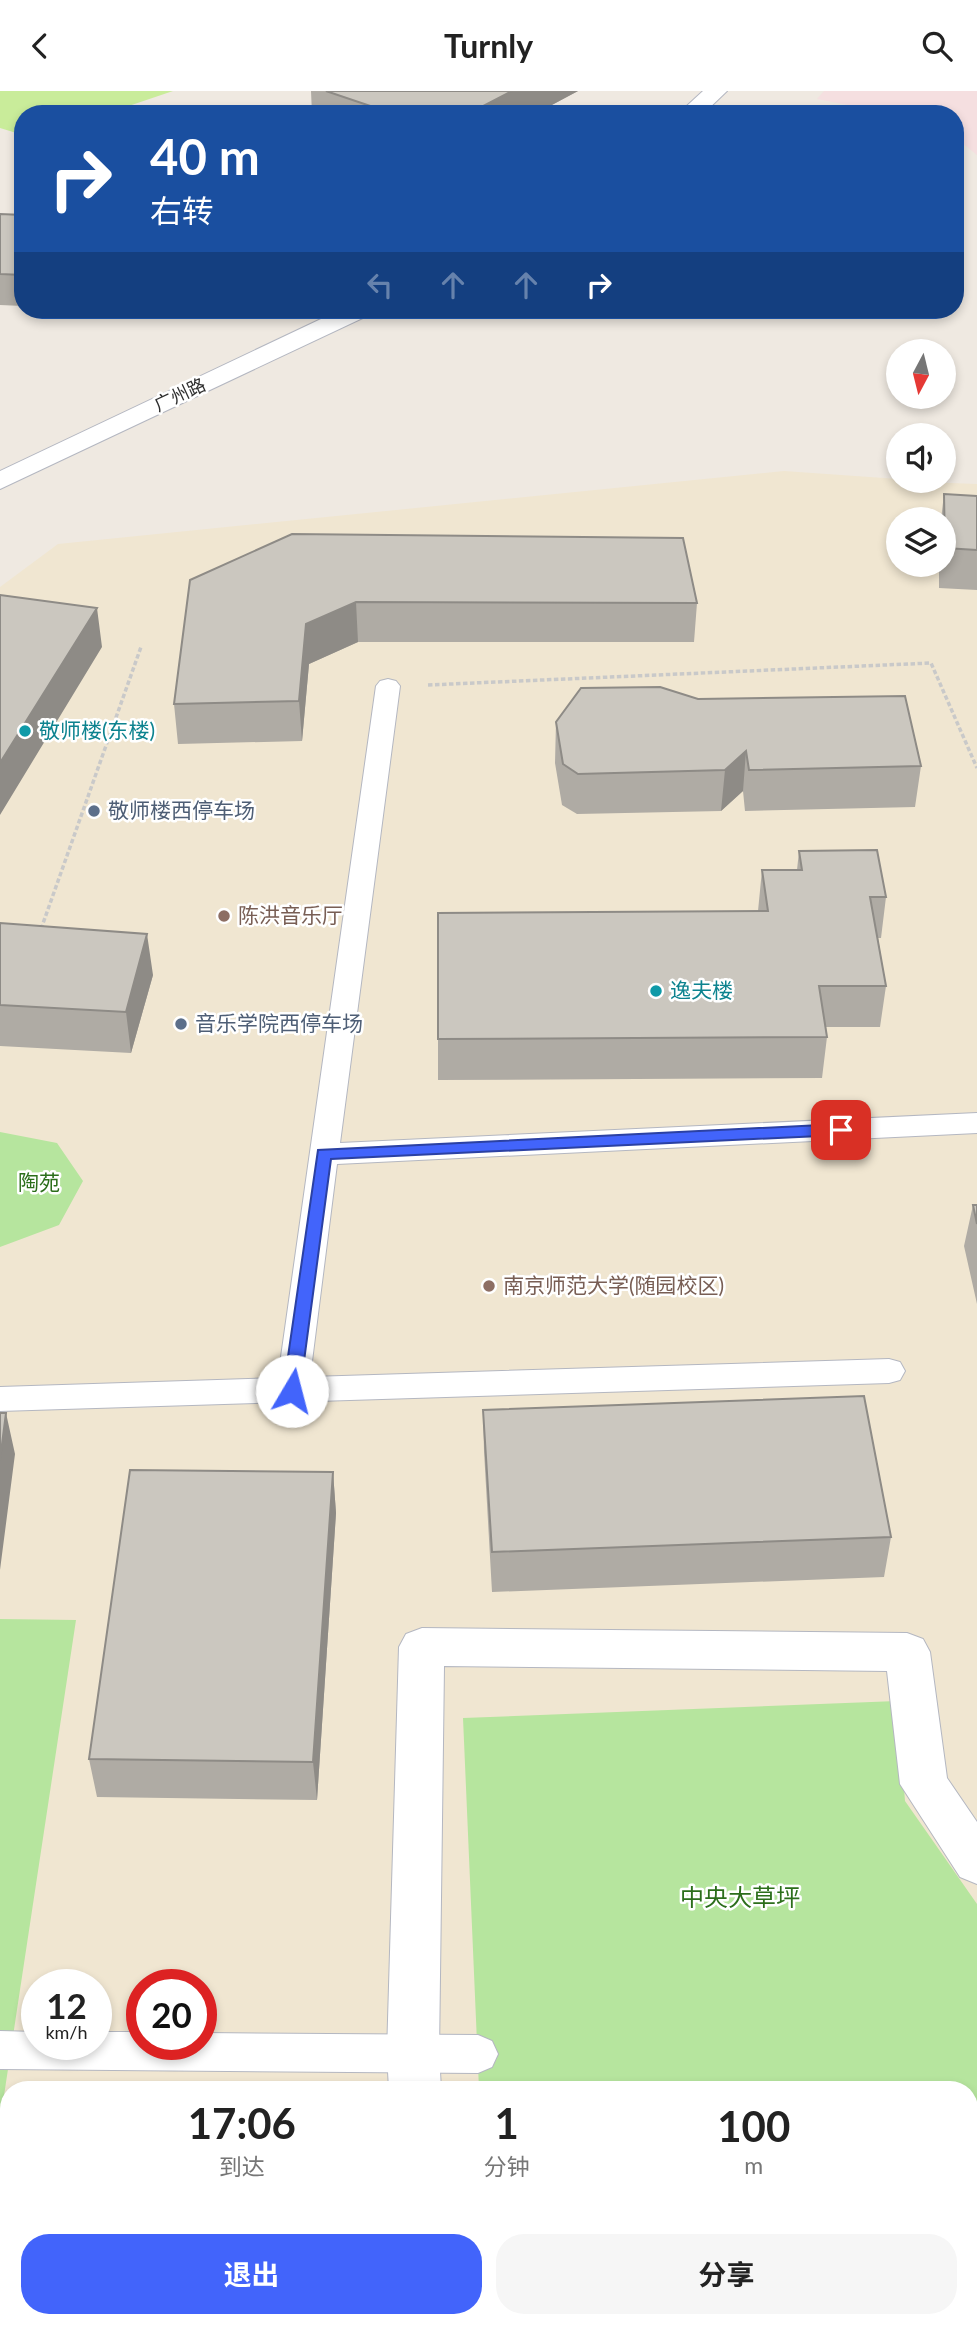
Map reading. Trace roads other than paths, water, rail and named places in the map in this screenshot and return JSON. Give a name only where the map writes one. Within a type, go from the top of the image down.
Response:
[{"type":"street","points":[[700,105],[716,91]]},
{"type":"street","name":"广州路","points":[[0,481],[341,319]]},
{"type":"street","points":[[414,2072],[422,1647],[907,1652],[924,1784],[977,1862]]},
{"type":"lane","points":[[292,1391],[388,686]]},
{"type":"lane","points":[[324,1154],[977,1123]]},
{"type":"lane","points":[[0,1399],[889,1371]]},
{"type":"lane","points":[[0,2050],[414,2072],[478,2054]]},
{"type":"place","name":"敬师楼(东楼)","points":[[25,731]]},
{"type":"place","name":"敬师楼西停车场","points":[[94,811]]},
{"type":"place","name":"陈洪音乐厅","points":[[224,916]]},
{"type":"place","name":"逸夫楼","points":[[656,991]]},
{"type":"place","name":"音乐学院西停车场","points":[[181,1024]]},
{"type":"place","name":"南京师范大学(随园校区)","points":[[489,1286]]},
{"type":"park label","name":"陶苑","points":[[39,1183]]},
{"type":"park label","name":"中央大草坪","points":[[740,1898]]}]
